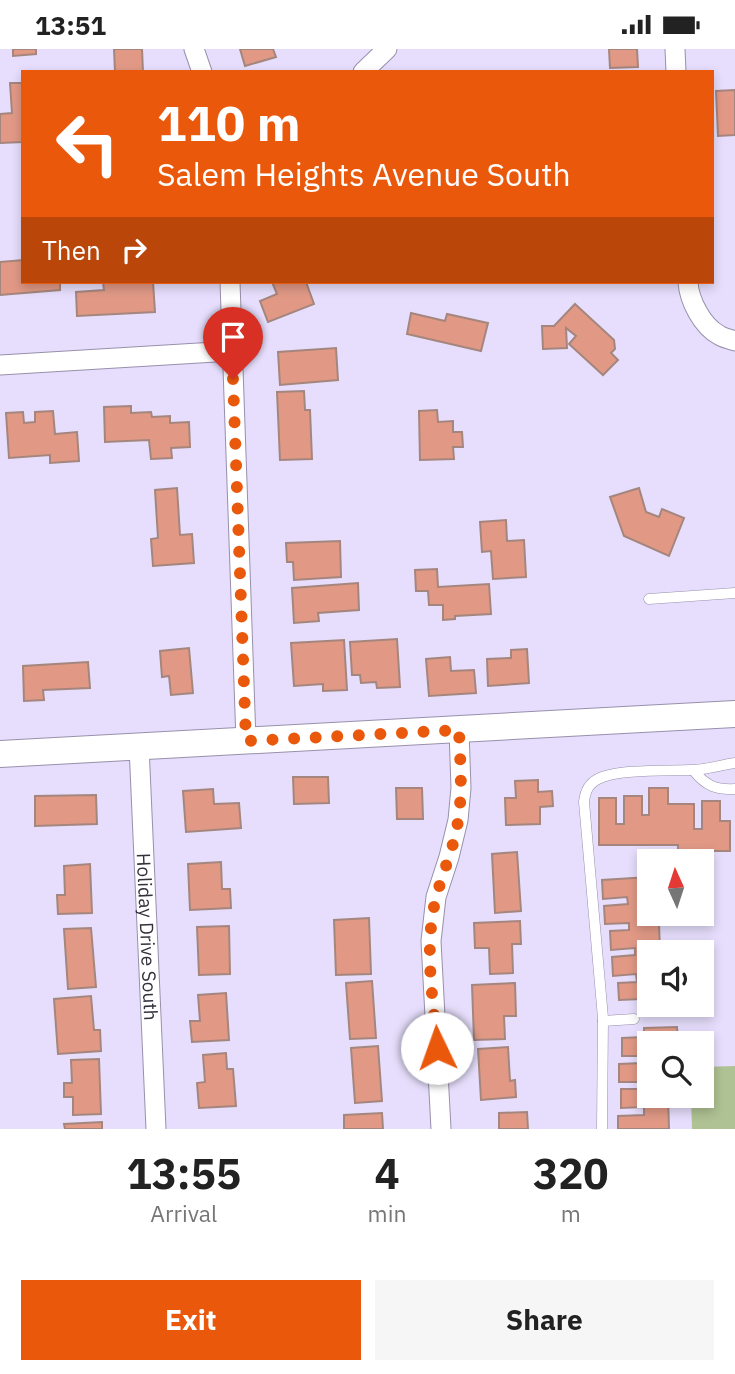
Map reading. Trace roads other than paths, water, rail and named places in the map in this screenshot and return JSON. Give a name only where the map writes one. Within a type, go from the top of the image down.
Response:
[{"type":"street","points":[[194,49],[201,70]]},
{"type":"street","points":[[365,70],[387,49]]},
{"type":"street","points":[[675,49],[677,70]]},
{"type":"street","points":[[230,284],[246,741]]},
{"type":"street","points":[[688,284],[688,291],[700,316],[718,335],[735,341]]},
{"type":"street","points":[[0,365],[232,351]]},
{"type":"street","points":[[0,754],[735,714]]},
{"type":"street","points":[[441,1129],[430,941],[436,897],[452,849],[458,820],[461,788],[459,730]]},
{"type":"street","name":"Holiday Drive South","points":[[139,746],[156,1129]]},
{"type":"lane","points":[[649,599],[735,593]]},
{"type":"lane","points":[[735,714],[735,724]]},
{"type":"lane","points":[[602,1129],[603,1021],[585,792],[590,784],[600,778],[694,771],[735,763]]},
{"type":"lane","points":[[694,771],[709,786],[735,789]]},
{"type":"lane","points":[[603,1021],[634,1019]]}]
